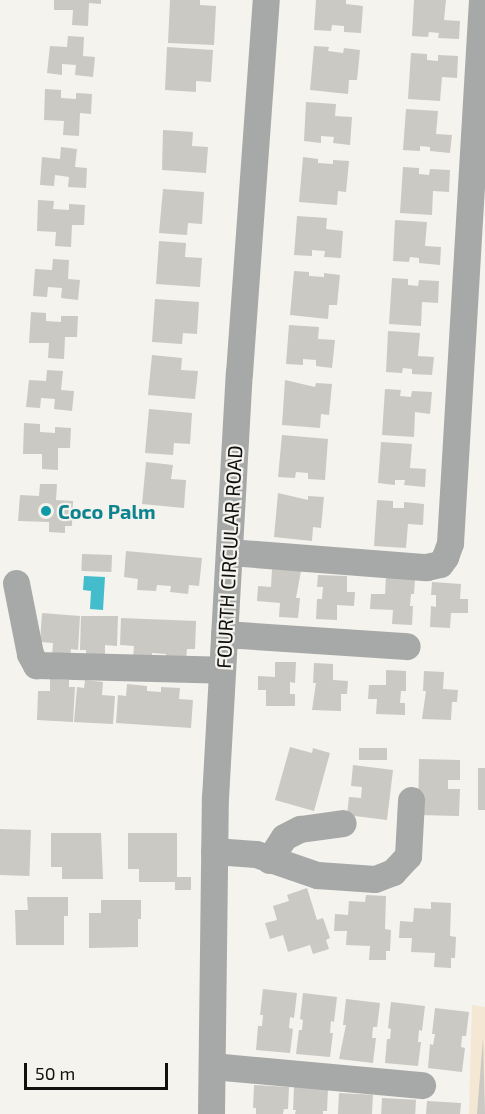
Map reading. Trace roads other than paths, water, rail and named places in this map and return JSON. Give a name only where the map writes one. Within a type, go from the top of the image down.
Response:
[{"type":"street","name":"FOURTH CIRCULAR ROAD","points":[[211,1114],[214,851],[222,670],[266,0]]},
{"type":"street","points":[[229,552],[426,567],[440,564],[445,557],[450,543],[482,0]]},
{"type":"street","points":[[15,583],[30,654],[36,665],[222,670]]},
{"type":"street","points":[[224,634],[407,646]]},
{"type":"street","points":[[214,851],[256,854],[269,860],[327,876],[375,879],[393,872],[408,856],[411,801]]},
{"type":"street","points":[[269,860],[284,837],[300,829],[343,823]]},
{"type":"street","points":[[212,1066],[422,1085]]},
{"type":"water","points":[[84,576],[105,577],[103,610],[90,609],[91,591],[83,590]]},
{"type":"place","name":"Coco Palm","points":[[46,511]]}]
